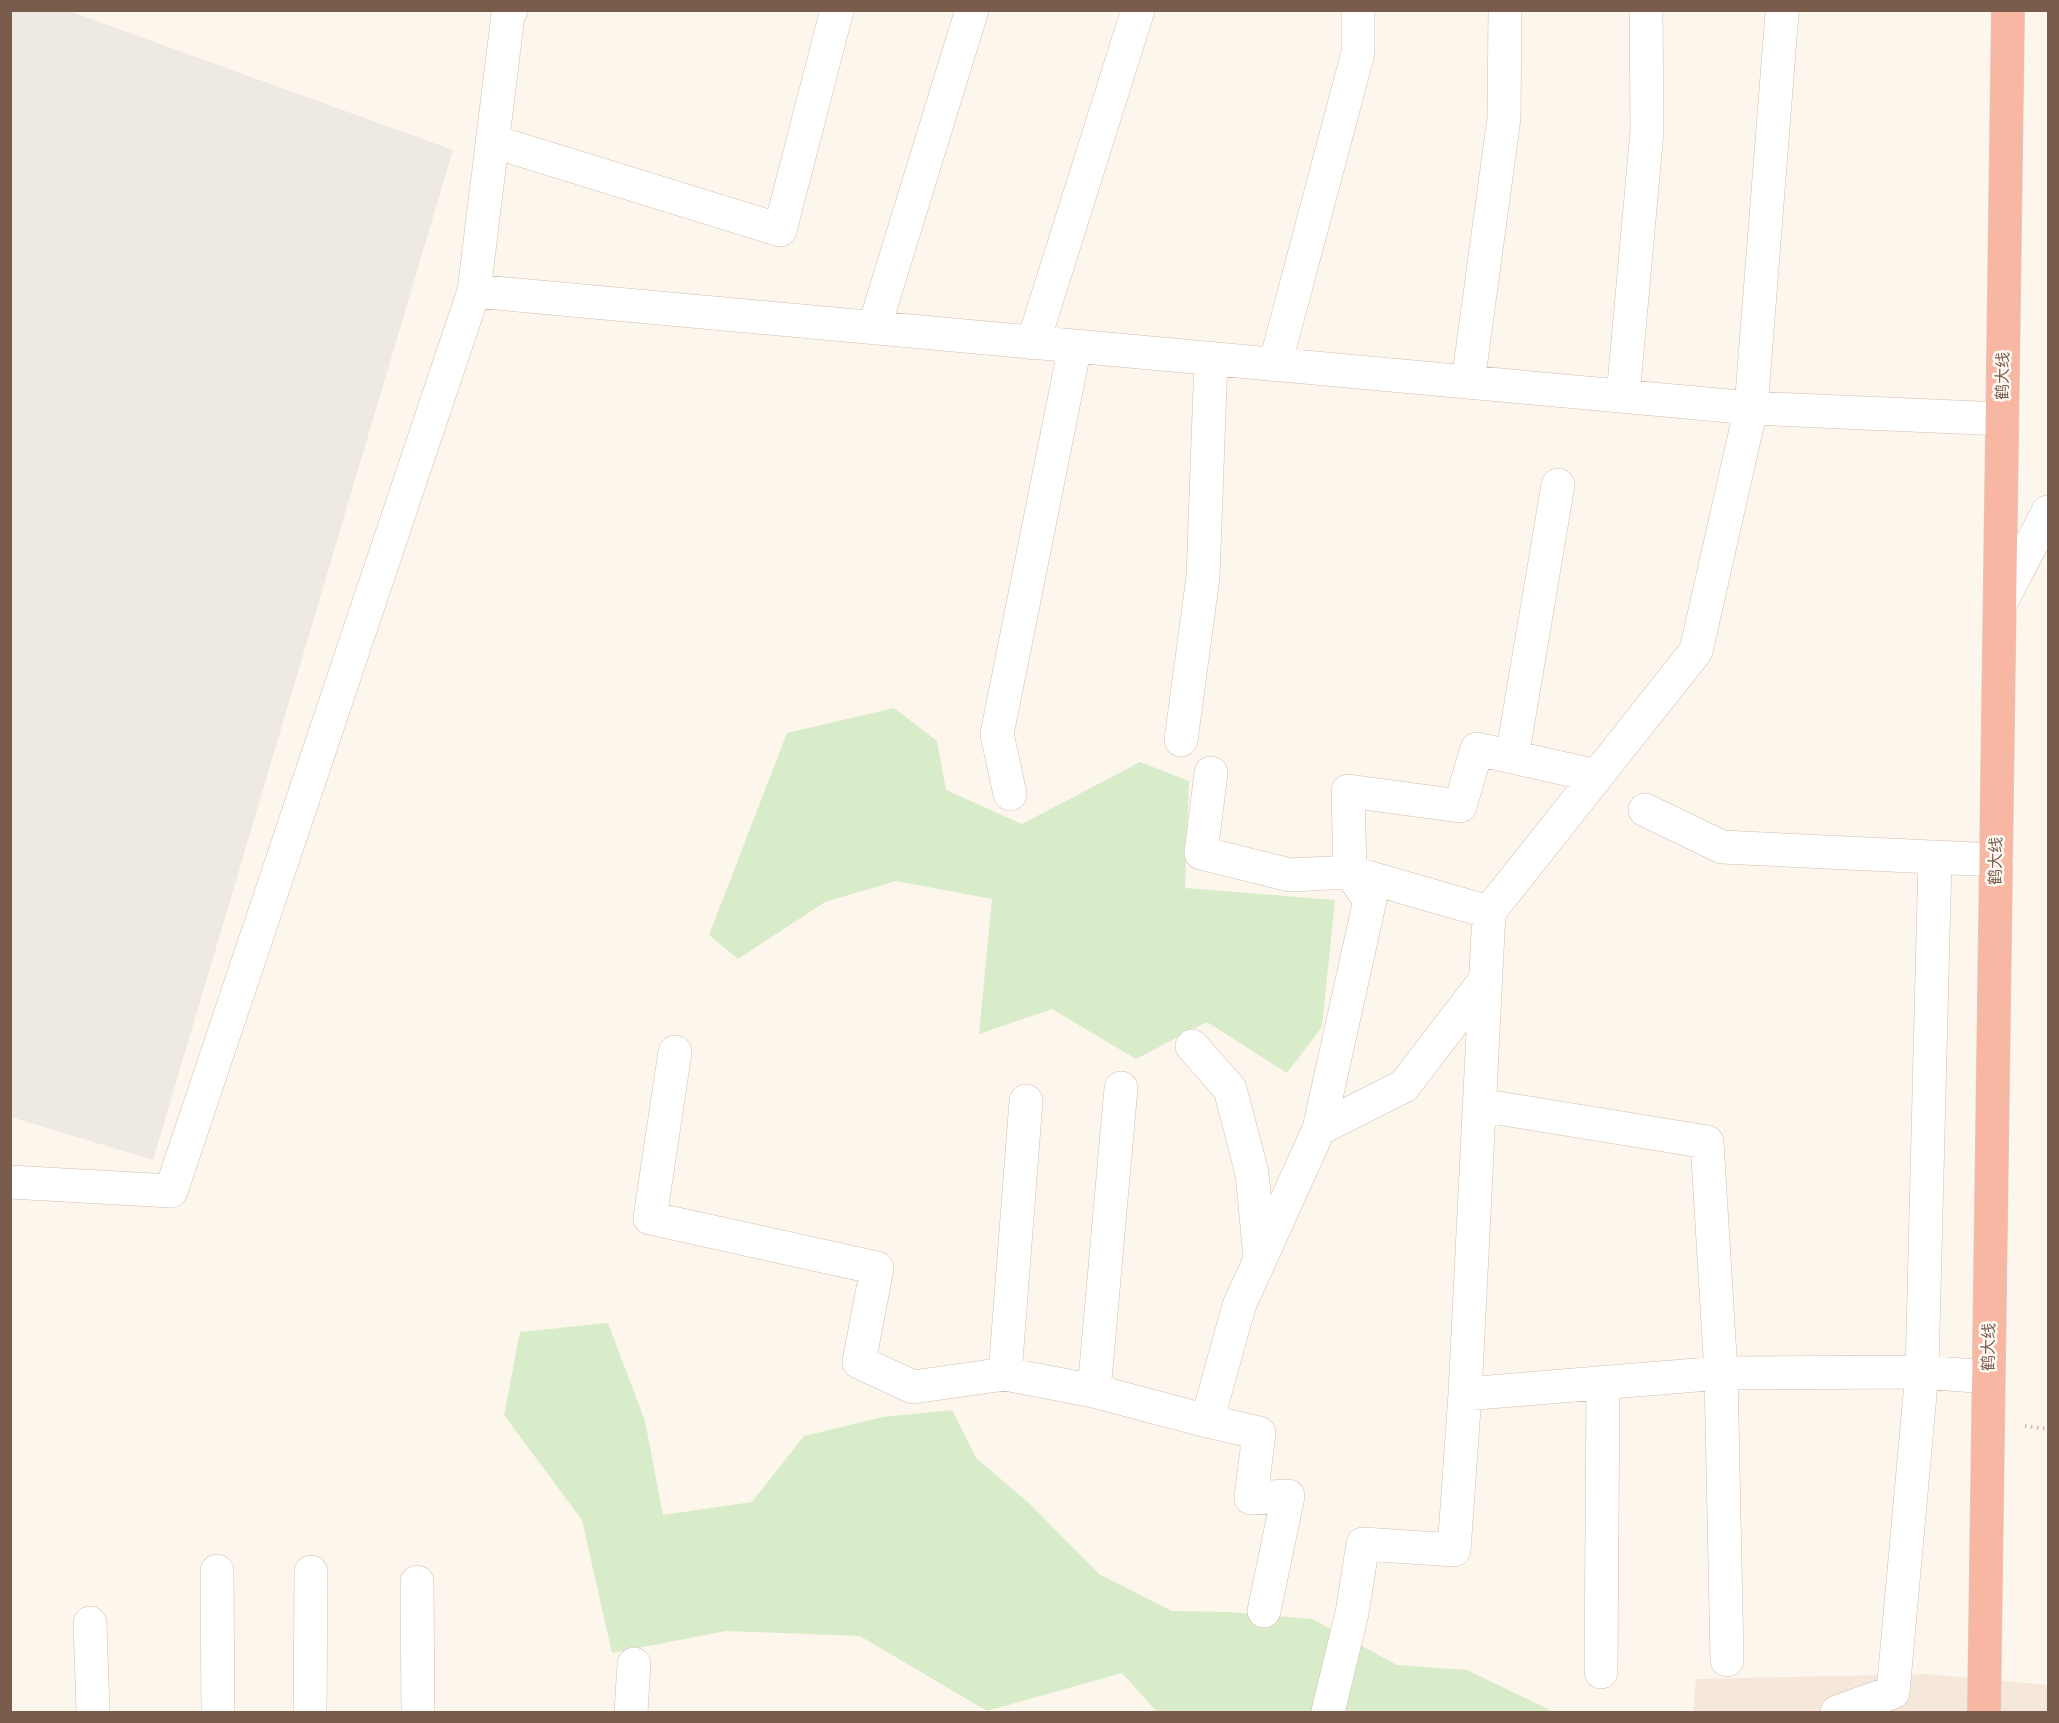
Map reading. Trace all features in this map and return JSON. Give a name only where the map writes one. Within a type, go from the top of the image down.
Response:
[{"type":"highway","name":"鹤大线","points":[[1984,1713],[2008,10]]},
{"type":"street","points":[[10,1182],[171,1191],[474,291],[508,15],[512,10]]},
{"type":"street","points":[[492,141],[780,230],[837,10]]},
{"type":"street","points":[[874,328],[972,10]]},
{"type":"street","points":[[1033,343],[1138,10]]},
{"type":"street","points":[[1275,364],[1358,53],[1358,10]]},
{"type":"street","points":[[1468,382],[1504,118],[1505,10]]},
{"type":"street","points":[[1623,396],[1647,130],[1646,10]]},
{"type":"street","points":[[1328,1713],[1352,1613],[1363,1544],[1454,1550],[1465,1394],[1489,912],[1696,651],[1751,408],[1782,13]]},
{"type":"street","points":[[474,291],[1751,408],[2002,419]]},
{"type":"street","points":[[1010,794],[997,734],[1075,346]]},
{"type":"street","points":[[1181,741],[1203,578],[1211,359]]},
{"type":"street","points":[[1512,757],[1558,485]]},
{"type":"street","points":[[2000,604],[2049,512]]},
{"type":"street","points":[[1207,1421],[1239,1306],[1319,1129],[1370,900],[1350,872],[1348,791],[1460,806],[1477,749],[1597,776]]},
{"type":"street","points":[[1212,773],[1201,853],[1290,875],[1350,872],[1489,912]]},
{"type":"street","points":[[1645,810],[1722,847],[1996,860]]},
{"type":"street","points":[[1837,1713],[1893,1692],[1922,1372],[1935,857]]},
{"type":"street","points":[[1319,1129],[1404,1086],[1486,979]]},
{"type":"street","points":[[1192,1046],[1230,1089],[1252,1173],[1260,1258]]},
{"type":"street","points":[[675,1052],[650,1218],[877,1268],[860,1362],[913,1387],[1005,1374],[1094,1391],[1258,1433],[1251,1498],[1288,1496],[1264,1611]]},
{"type":"street","points":[[1094,1391],[1121,1088]]},
{"type":"street","points":[[1005,1374],[1026,1101]]},
{"type":"street","points":[[1479,1105],[1707,1142],[1721,1372],[1727,1660]]},
{"type":"street","points":[[1465,1394],[1721,1372],[1922,1372],[1989,1377]]},
{"type":"street","points":[[1601,1672],[1604,1382]]},
{"type":"street","points":[[218,1571],[218,1713]]},
{"type":"street","points":[[310,1713],[311,1572]]},
{"type":"street","points":[[417,1582],[418,1713]]},
{"type":"street","points":[[90,1623],[93,1713]]},
{"type":"street","points":[[631,1713],[634,1664]]},
{"type":"shaded area","points":[[10,11],[69,11],[453,150],[153,1160],[11,1117]]},
{"type":"shaded area","points":[[1926,1674],[2048,1685],[2048,1712],[1693,1712],[1696,1679]]},
{"type":"green space","points":[[894,708],[937,741],[946,790],[1022,824],[1140,762],[1189,781],[1185,888],[1335,900],[1322,1027],[1287,1073],[1207,1022],[1136,1059],[1052,1009],[979,1034],[992,899],[896,881],[825,902],[738,959],[709,935],[787,733]]},
{"type":"green space","points":[[608,1323],[645,1421],[663,1515],[752,1502],[804,1436],[883,1417],[952,1410],[976,1458],[1030,1504],[1099,1574],[1172,1611],[1230,1612],[1312,1619],[1397,1665],[1467,1670],[1554,1712],[1157,1712],[1122,1673],[987,1711],[860,1636],[726,1631],[612,1653],[582,1520],[504,1415],[520,1332]]}]
